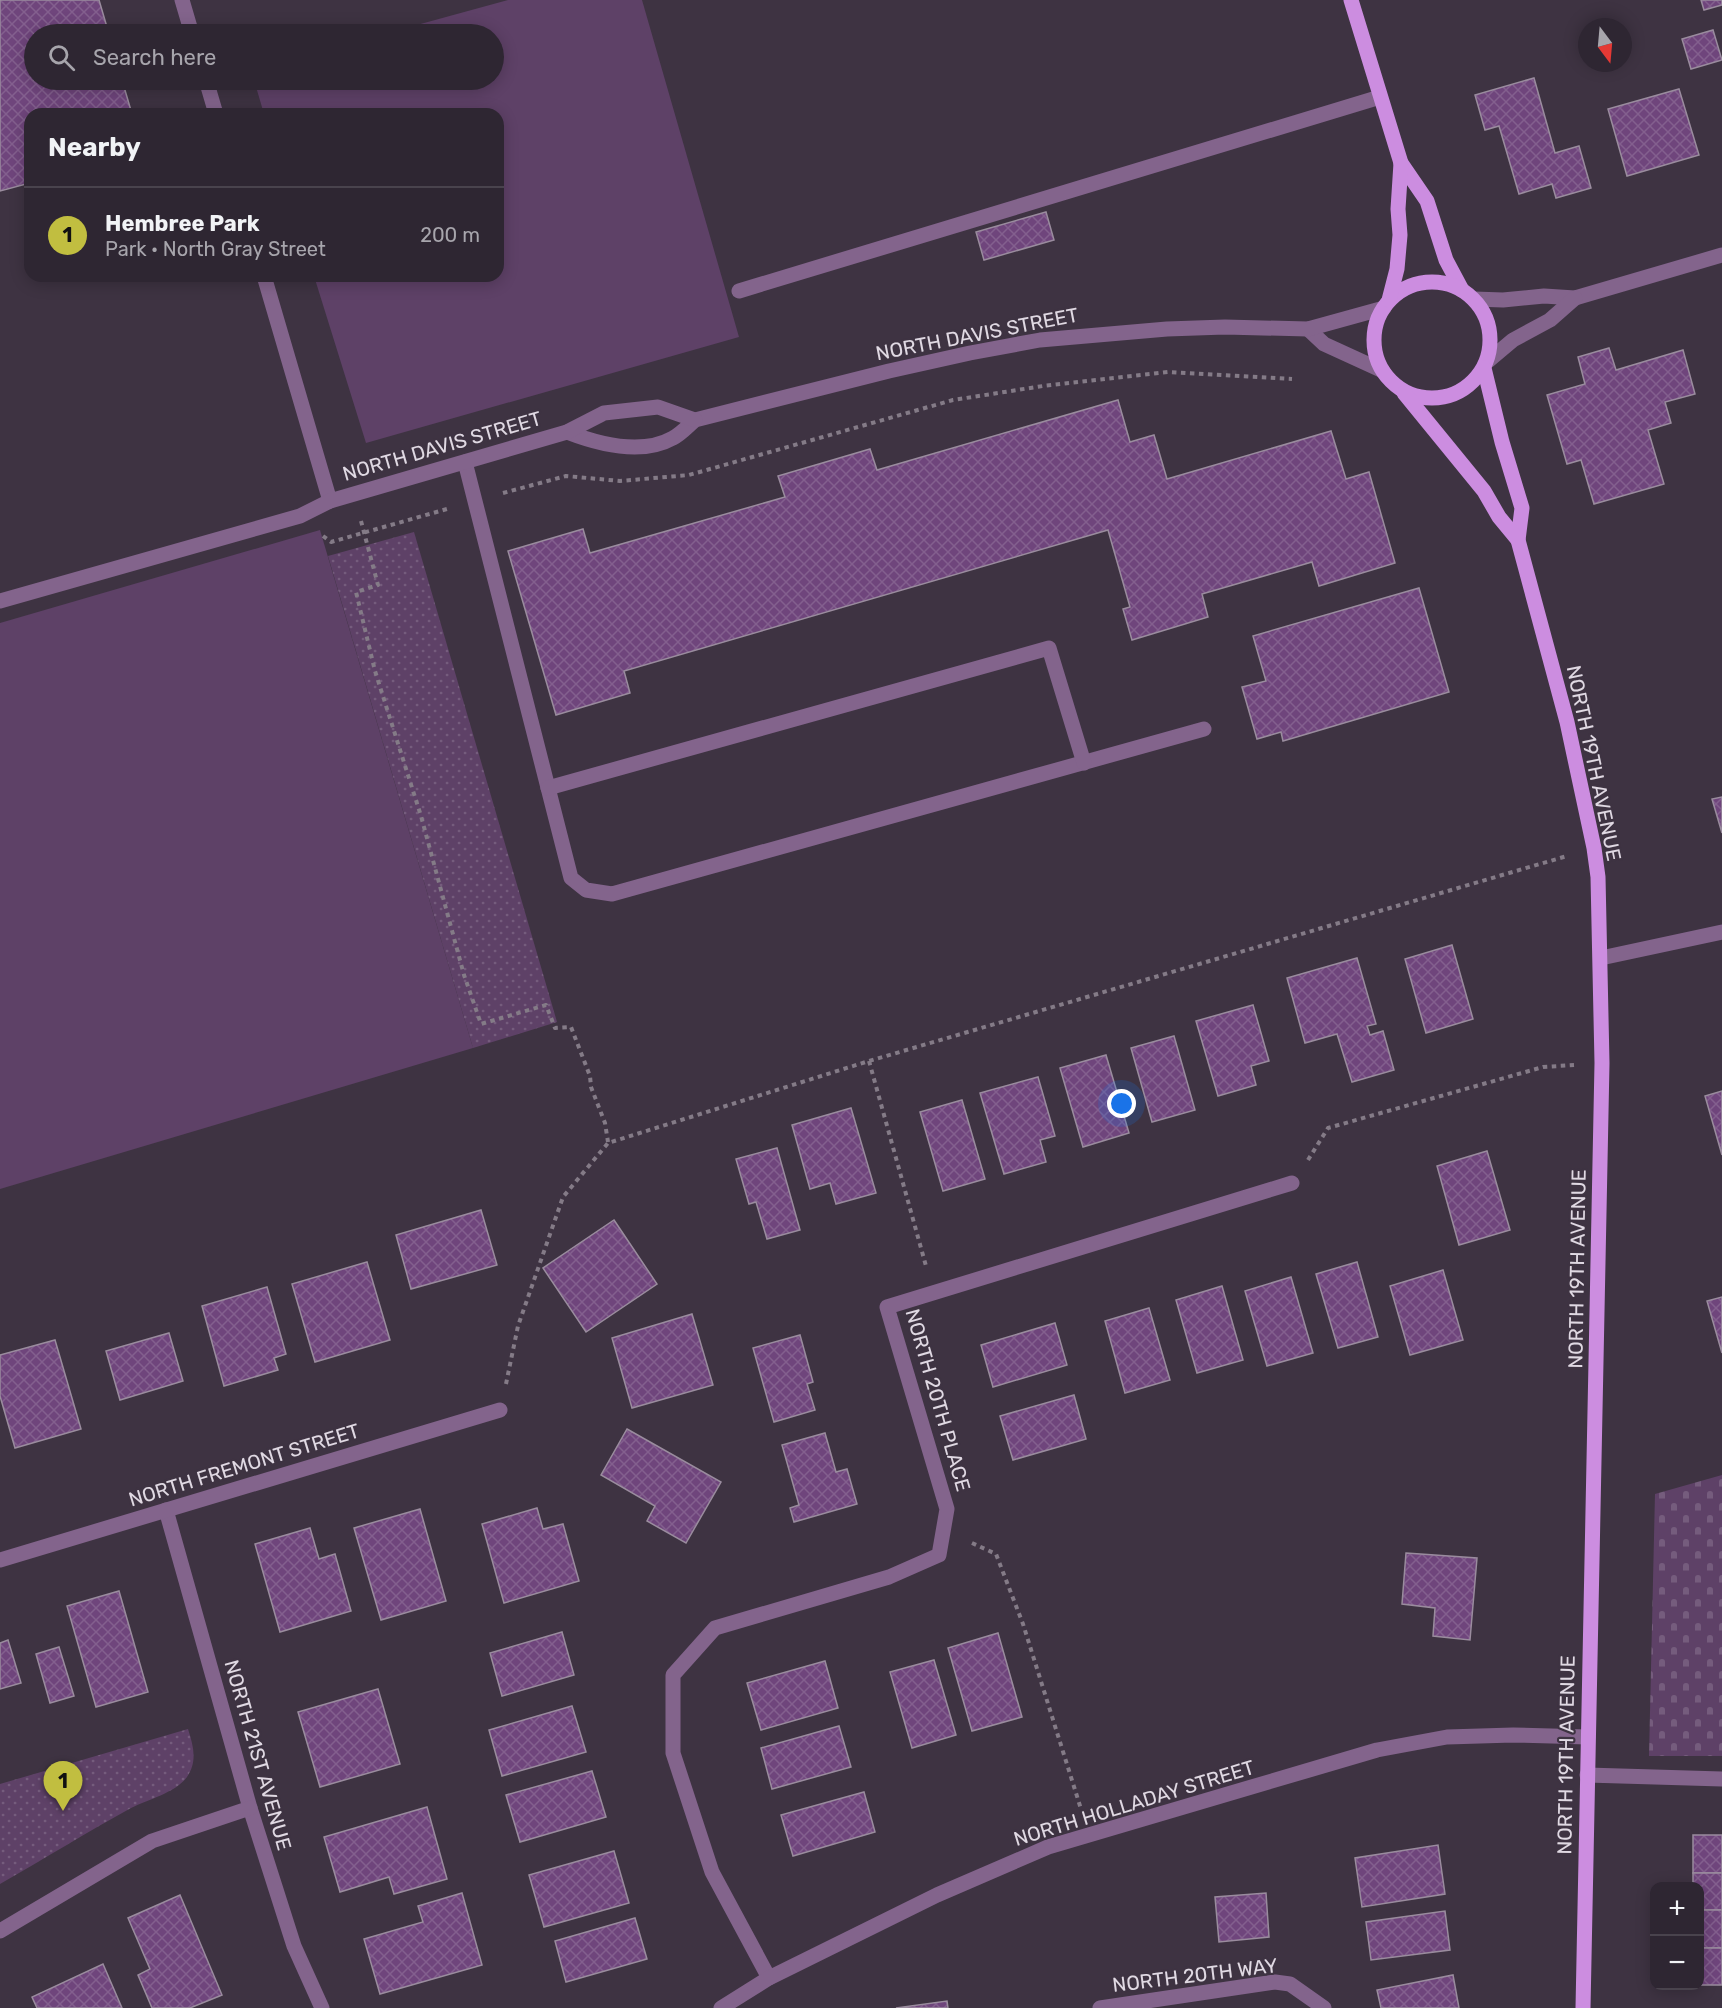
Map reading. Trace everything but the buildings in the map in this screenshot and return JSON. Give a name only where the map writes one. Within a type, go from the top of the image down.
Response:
[{"type":"main road","name":"NORTH 19TH AVENUE","points":[[1351,0],[1401,163],[1427,201],[1446,260],[1468,295],[1484,312],[1490,328],[1491,345],[1486,364],[1477,379],[1467,388],[1442,399],[1428,399],[1402,390]]},
{"type":"main road","name":"NORTH 19TH AVENUE","points":[[1401,163],[1397,268],[1387,304],[1377,320],[1374,333],[1377,359],[1383,371],[1402,390],[1485,491],[1499,517],[1518,540]]},
{"type":"main road","points":[[1387,304],[1411,285],[1424,282],[1450,284],[1468,295]]},
{"type":"main road","name":"NORTH 19TH AVENUE","points":[[1486,364],[1502,442],[1522,508],[1518,540],[1566,722],[1594,848],[1598,877],[1602,1063],[1583,2008]]},
{"type":"street","points":[[182,0],[189,24]]},
{"type":"street","points":[[209,90],[214,108]]},
{"type":"street","points":[[739,291],[1380,97]]},
{"type":"street","points":[[1468,295],[1503,300],[1544,296],[1575,298],[1722,255]]},
{"type":"street","points":[[266,282],[330,501]]},
{"type":"street","points":[[1486,364],[1513,340],[1550,320],[1575,298]]},
{"type":"street","name":"NORTH DAVIS STREET","points":[[567,432],[595,442],[642,448],[673,439],[695,420],[970,353],[1040,340],[1167,329],[1225,327],[1308,329],[1387,304]]},
{"type":"street","points":[[1308,329],[1324,344],[1383,371]]},
{"type":"street","name":"NORTH DAVIS STREET","points":[[0,601],[300,516],[330,501],[567,432],[604,413],[658,407],[695,420]]},
{"type":"street","points":[[465,462],[571,878],[586,890],[612,894],[1204,729]]},
{"type":"street","points":[[548,788],[1049,648],[1084,763]]},
{"type":"street","points":[[1601,958],[1722,932]]},
{"type":"street","name":"NORTH 20TH PLACE","points":[[769,1978],[712,1872],[673,1753],[673,1675],[715,1628],[889,1578],[939,1555],[947,1509],[887,1307],[1292,1183]]},
{"type":"street","name":"NORTH FREMONT STREET","points":[[0,1560],[500,1410]]},
{"type":"street","name":"NORTH 21ST AVENUE","points":[[166,1510],[250,1808],[294,1946],[322,2008]]},
{"type":"street","name":"NORTH HOLLADAY STREET","points":[[721,2008],[769,1978],[937,1895],[1048,1847],[1377,1750],[1447,1737],[1513,1735],[1588,1737]]},
{"type":"street","points":[[1587,1775],[1722,1779]]},
{"type":"street","points":[[0,1931],[152,1841],[250,1808]]},
{"type":"street","name":"NORTH 20TH WAY","points":[[1100,2008],[1275,1982],[1290,1984],[1324,2008]]},
{"type":"path","points":[[300,516],[331,542],[566,476],[620,481],[689,475],[953,400],[1043,386],[1168,372],[1292,379]]},
{"type":"path","points":[[354,494],[378,585],[356,592],[367,638],[375,671],[421,816],[464,975],[481,1024],[546,1005],[555,1028],[571,1027],[590,1076],[591,1087],[605,1124],[608,1143]]},
{"type":"path","points":[[500,1410],[518,1326],[563,1197],[608,1143],[630,1134],[869,1061],[1594,848]]},
{"type":"path","points":[[869,1061],[932,1293]]},
{"type":"path","points":[[1292,1183],[1328,1128],[1543,1067],[1602,1063]]},
{"type":"path","points":[[943,1530],[996,1554],[1023,1624],[1089,1835]]},
{"type":"green space","points":[[508,0],[642,0],[739,337],[366,443],[316,282],[504,282],[504,108],[262,108],[257,90],[504,90],[504,24],[420,24]]},
{"type":"green space","points":[[320,530],[473,1048],[0,1189],[0,623]]},
{"type":"green space","points":[[414,532],[557,1022],[473,1048],[328,556]]},
{"type":"green space","points":[[1722,1475],[1722,1756],[1649,1756],[1655,1494]]},
{"type":"green space","points":[[188,1729],[193,1747],[193,1759],[190,1771],[182,1783],[131,1808],[0,1884],[0,1784]]},
{"type":"place","name":"Hembree Park","points":[[63,1811]]}]
